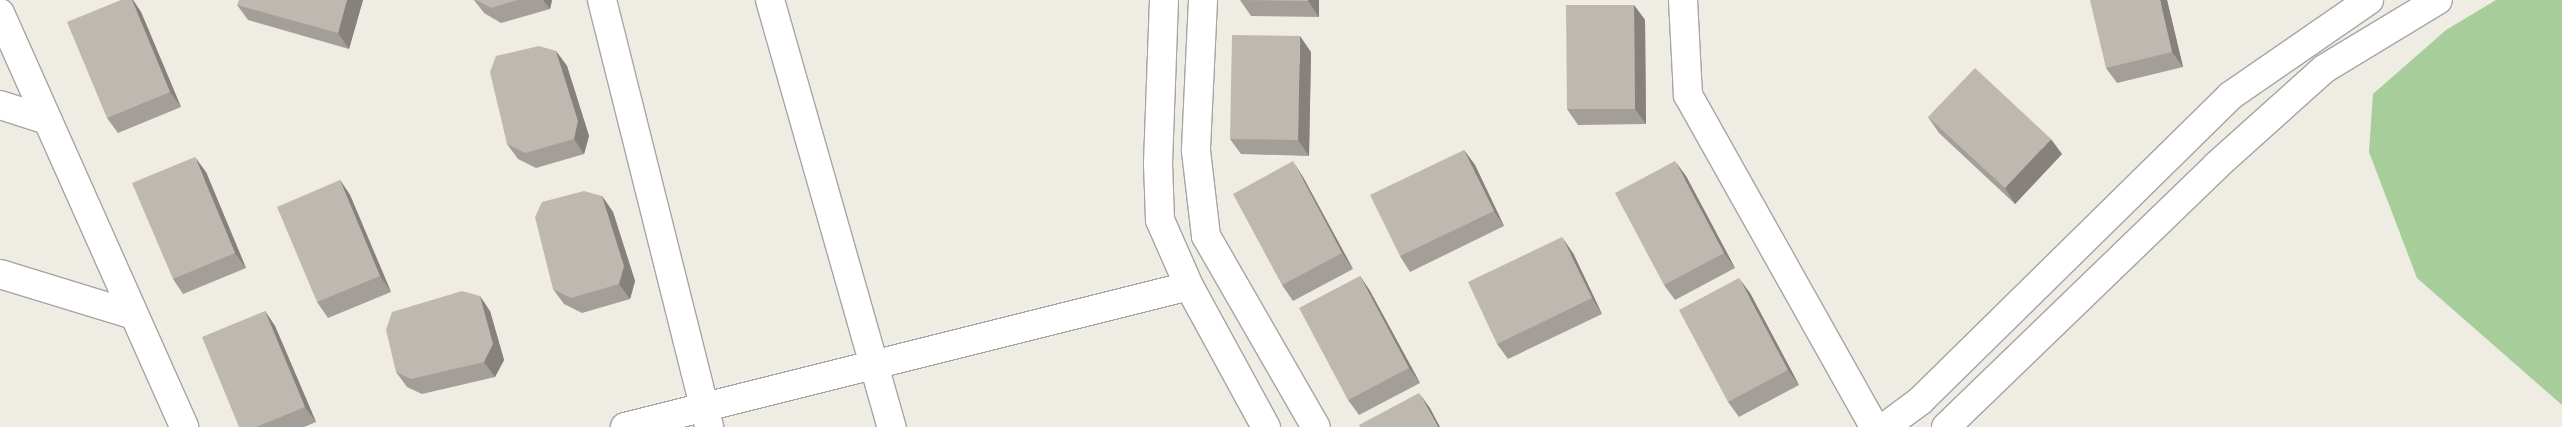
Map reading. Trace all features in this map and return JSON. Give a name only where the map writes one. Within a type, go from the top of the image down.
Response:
[{"type":"street","points":[[602,0],[706,417]]},
{"type":"street","points":[[770,0],[892,427]]},
{"type":"street","points":[[1164,0],[1158,163],[1160,220],[1188,286],[1266,427]]},
{"type":"street","points":[[1203,0],[1196,151],[1206,236],[1316,427]]},
{"type":"street","points":[[1683,0],[1688,95],[1874,427]]},
{"type":"street","points":[[1885,427],[1920,401],[2230,96],[2369,0]]},
{"type":"street","points":[[1946,427],[2216,166],[2324,69],[2438,0]]},
{"type":"street","points":[[0,13],[131,314],[184,427]]},
{"type":"street","points":[[0,105],[46,120]]},
{"type":"street","points":[[0,274],[131,314]]},
{"type":"street","points":[[625,427],[706,417],[875,366],[1188,286]]},
{"type":"green space","points":[[2496,0],[2562,0],[2562,405],[2417,278],[2369,152],[2373,94],[2446,30]]},
{"type":"building","points":[[121,0],[132,0],[170,92],[107,118],[67,22]]},
{"type":"building","points":[[239,0],[347,0],[338,33],[237,5]]},
{"type":"building","points":[[476,0],[517,0],[491,8]]},
{"type":"building","points":[[1240,0],[1308,0],[1308,1]]},
{"type":"building","points":[[2090,0],[2160,0],[2172,52],[2106,68]]},
{"type":"building","points":[[1566,5],[1634,5],[1635,109],[1567,109]]},
{"type":"building","points":[[1232,35],[1300,36],[1298,140],[1230,139]]},
{"type":"building","points":[[539,46],[556,51],[578,121],[574,139],[525,153],[507,144],[490,72],[496,56]]},
{"type":"building","points":[[1975,68],[2051,139],[2005,188],[1928,117]]},
{"type":"building","points":[[1464,150],[1494,211],[1400,256],[1370,195]]},
{"type":"building","points":[[195,157],[235,253],[173,279],[132,183]]},
{"type":"building","points":[[1293,161],[1342,253],[1282,285],[1233,194]]},
{"type":"building","points":[[1675,161],[1724,253],[1664,285],[1615,193]]},
{"type":"building","points":[[340,180],[380,276],[317,302],[277,207]]},
{"type":"building","points":[[584,191],[602,196],[624,266],[619,284],[571,298],[553,289],[535,217],[542,202]]},
{"type":"building","points":[[1562,237],[1592,298],[1497,344],[1468,282]]},
{"type":"building","points":[[1360,276],[1409,368],[1348,400],[1299,308]]},
{"type":"building","points":[[1739,278],[1788,370],[1728,402],[1679,310]]},
{"type":"building","points":[[462,291],[480,296],[493,344],[484,362],[411,379],[396,372],[386,330],[392,312]]},
{"type":"building","points":[[265,311],[305,407],[256,427],[239,427],[202,337]]},
{"type":"building","points":[[1419,393],[1438,427],[1360,427],[1359,425]]}]
